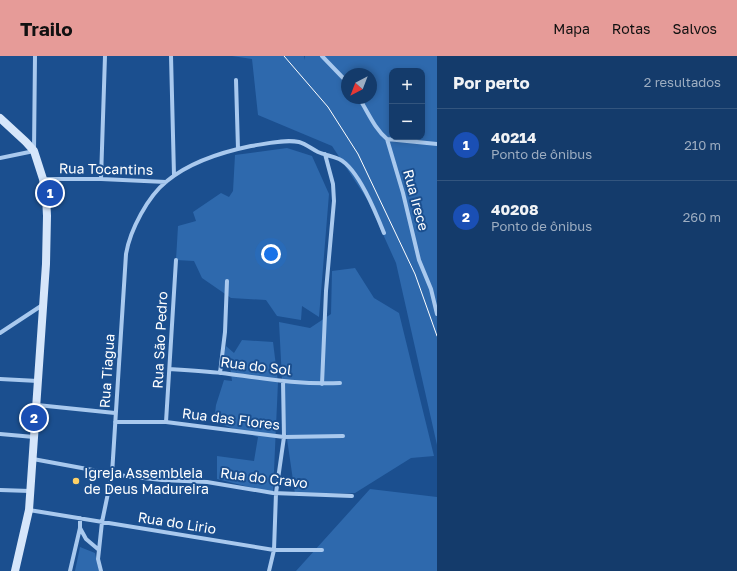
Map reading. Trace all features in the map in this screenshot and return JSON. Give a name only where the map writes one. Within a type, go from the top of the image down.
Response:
[{"type":"main road","points":[[0,118],[26,142],[34,152],[43,179],[46,196],[48,236],[29,510],[16,571]]},
{"type":"street","points":[[0,158],[34,152],[35,56]]},
{"type":"street","points":[[101,179],[105,56]]},
{"type":"street","points":[[171,56],[174,175]]},
{"type":"street","points":[[322,56],[341,76]]},
{"type":"street","points":[[236,80],[238,149]]},
{"type":"street","name":"Rua Irece","points":[[363,104],[377,128],[387,139],[403,193],[419,260],[429,283],[437,314]]},
{"type":"street","points":[[387,139],[437,144]]},
{"type":"street","name":"Rua Tocantins","points":[[43,179],[101,179],[166,182],[174,175],[196,163],[216,155],[270,143],[300,142],[339,159],[348,166],[369,198],[384,233]]},
{"type":"street","points":[[322,384],[327,284],[334,201],[333,184],[325,154]]},
{"type":"street","name":"Rua Tiagua","points":[[101,571],[98,559],[102,522],[112,474],[115,413],[119,382],[124,265],[128,244],[140,216],[166,182]]},
{"type":"street","name":"Rua São Pedro","points":[[166,422],[176,260]]},
{"type":"street","points":[[220,373],[225,332],[227,281]]},
{"type":"street","points":[[0,333],[44,304]]},
{"type":"street","name":"Rua do Sol","points":[[170,369],[220,373],[283,381],[322,384],[340,383]]},
{"type":"street","points":[[0,379],[38,381]]},
{"type":"street","points":[[269,571],[274,550],[276,493],[284,437],[283,381]]},
{"type":"street","points":[[37,405],[115,413]]},
{"type":"street","name":"Rua das Flores","points":[[115,422],[166,422],[284,437],[343,436]]},
{"type":"street","points":[[0,434],[35,437]]},
{"type":"street","name":"Rua do Cravo","points":[[32,459],[112,474],[162,480],[207,482],[276,493],[352,496]]},
{"type":"street","points":[[0,490],[30,491]]},
{"type":"street","name":"Rua do Lirio","points":[[29,510],[274,550],[322,550]]},
{"type":"street","points":[[70,571],[80,528],[80,518]]},
{"type":"street","points":[[80,528],[86,540],[99,550]]},
{"type":"shaded area","points":[[232,56],[304,56],[305,60],[305,56],[437,56],[437,445],[396,263],[367,199],[332,146],[258,115],[252,59]]},
{"type":"shaded area","points":[[287,148],[312,156],[329,194],[319,317],[302,306],[301,320],[277,316],[266,300],[231,298],[202,278],[194,261],[176,260],[178,226],[196,221],[193,212],[221,193],[229,197],[233,191],[235,155]]},
{"type":"shaded area","points":[[355,268],[374,298],[399,313],[434,456],[411,458],[355,493],[295,494],[284,418],[279,322],[310,328],[331,314],[332,271]]},
{"type":"shaded area","points":[[242,340],[273,342],[278,382],[273,493],[217,479],[217,456],[254,461],[258,437],[214,422],[216,405],[224,380],[232,381],[230,365],[221,364],[226,346],[234,353]]},
{"type":"shaded area","points":[[370,489],[437,497],[437,571],[296,571]]},
{"type":"shaded area","points":[[80,547],[95,553],[99,571],[75,571]]},
{"type":"tram line","points":[[284,56],[328,107],[358,154],[415,274],[437,336]]},
{"type":"place","name":"40214","points":[[50,193]]},
{"type":"place","name":"40208","points":[[34,418]]},
{"type":"place","name":"Igreja Assembleia de Deus Madureira","points":[[76,481]]}]
